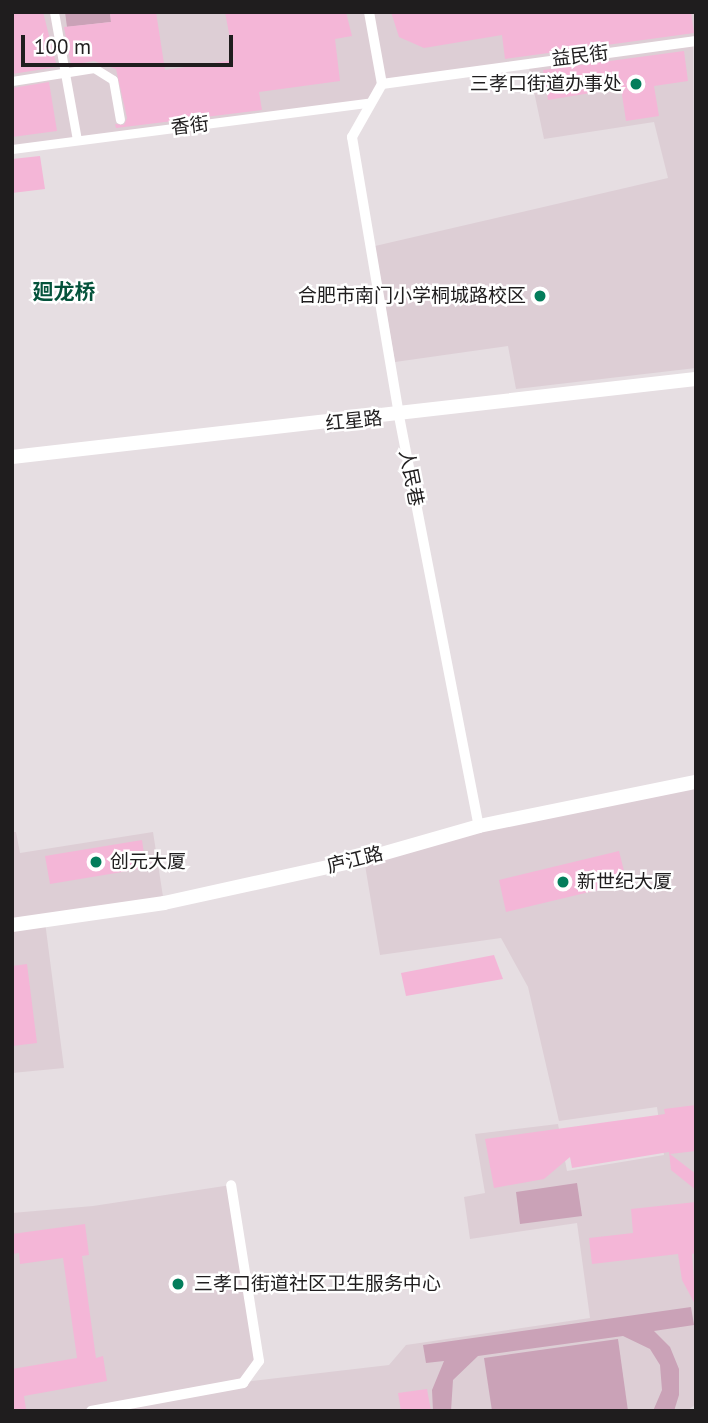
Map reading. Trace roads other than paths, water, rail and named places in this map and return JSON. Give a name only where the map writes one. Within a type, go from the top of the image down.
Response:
[{"type":"street","points":[[54,12],[76,106],[77,140]]},
{"type":"street","points":[[369,12],[382,84]]},
{"type":"street","name":"益民街","points":[[382,84],[696,41]]},
{"type":"street","points":[[12,81],[94,68],[113,80],[114,101],[120,119]]},
{"type":"street","name":"人民巷","points":[[382,84],[368,103],[352,137],[399,416],[479,826]]},
{"type":"street","name":"香街","points":[[12,149],[368,103]]},
{"type":"street","name":"红星路","points":[[12,457],[399,416],[696,379]]},
{"type":"street","name":"庐江路","points":[[12,925],[164,903],[364,859],[479,826],[696,782]]},
{"type":"street","points":[[92,1411],[243,1383],[259,1361],[230,1185]]},
{"type":"place","name":"三孝口街道办事处","points":[[636,84]]},
{"type":"place","name":"合肥市南门小学桐城路校区","points":[[540,296]]},
{"type":"place","name":"创元大厦","points":[[96,862]]},
{"type":"place","name":"新世纪大厦","points":[[563,882]]},
{"type":"place","name":"三孝口街道社区卫生服务中心","points":[[178,1284]]},
{"type":"district","name":"廻龙桥","points":[[64,292]]}]
